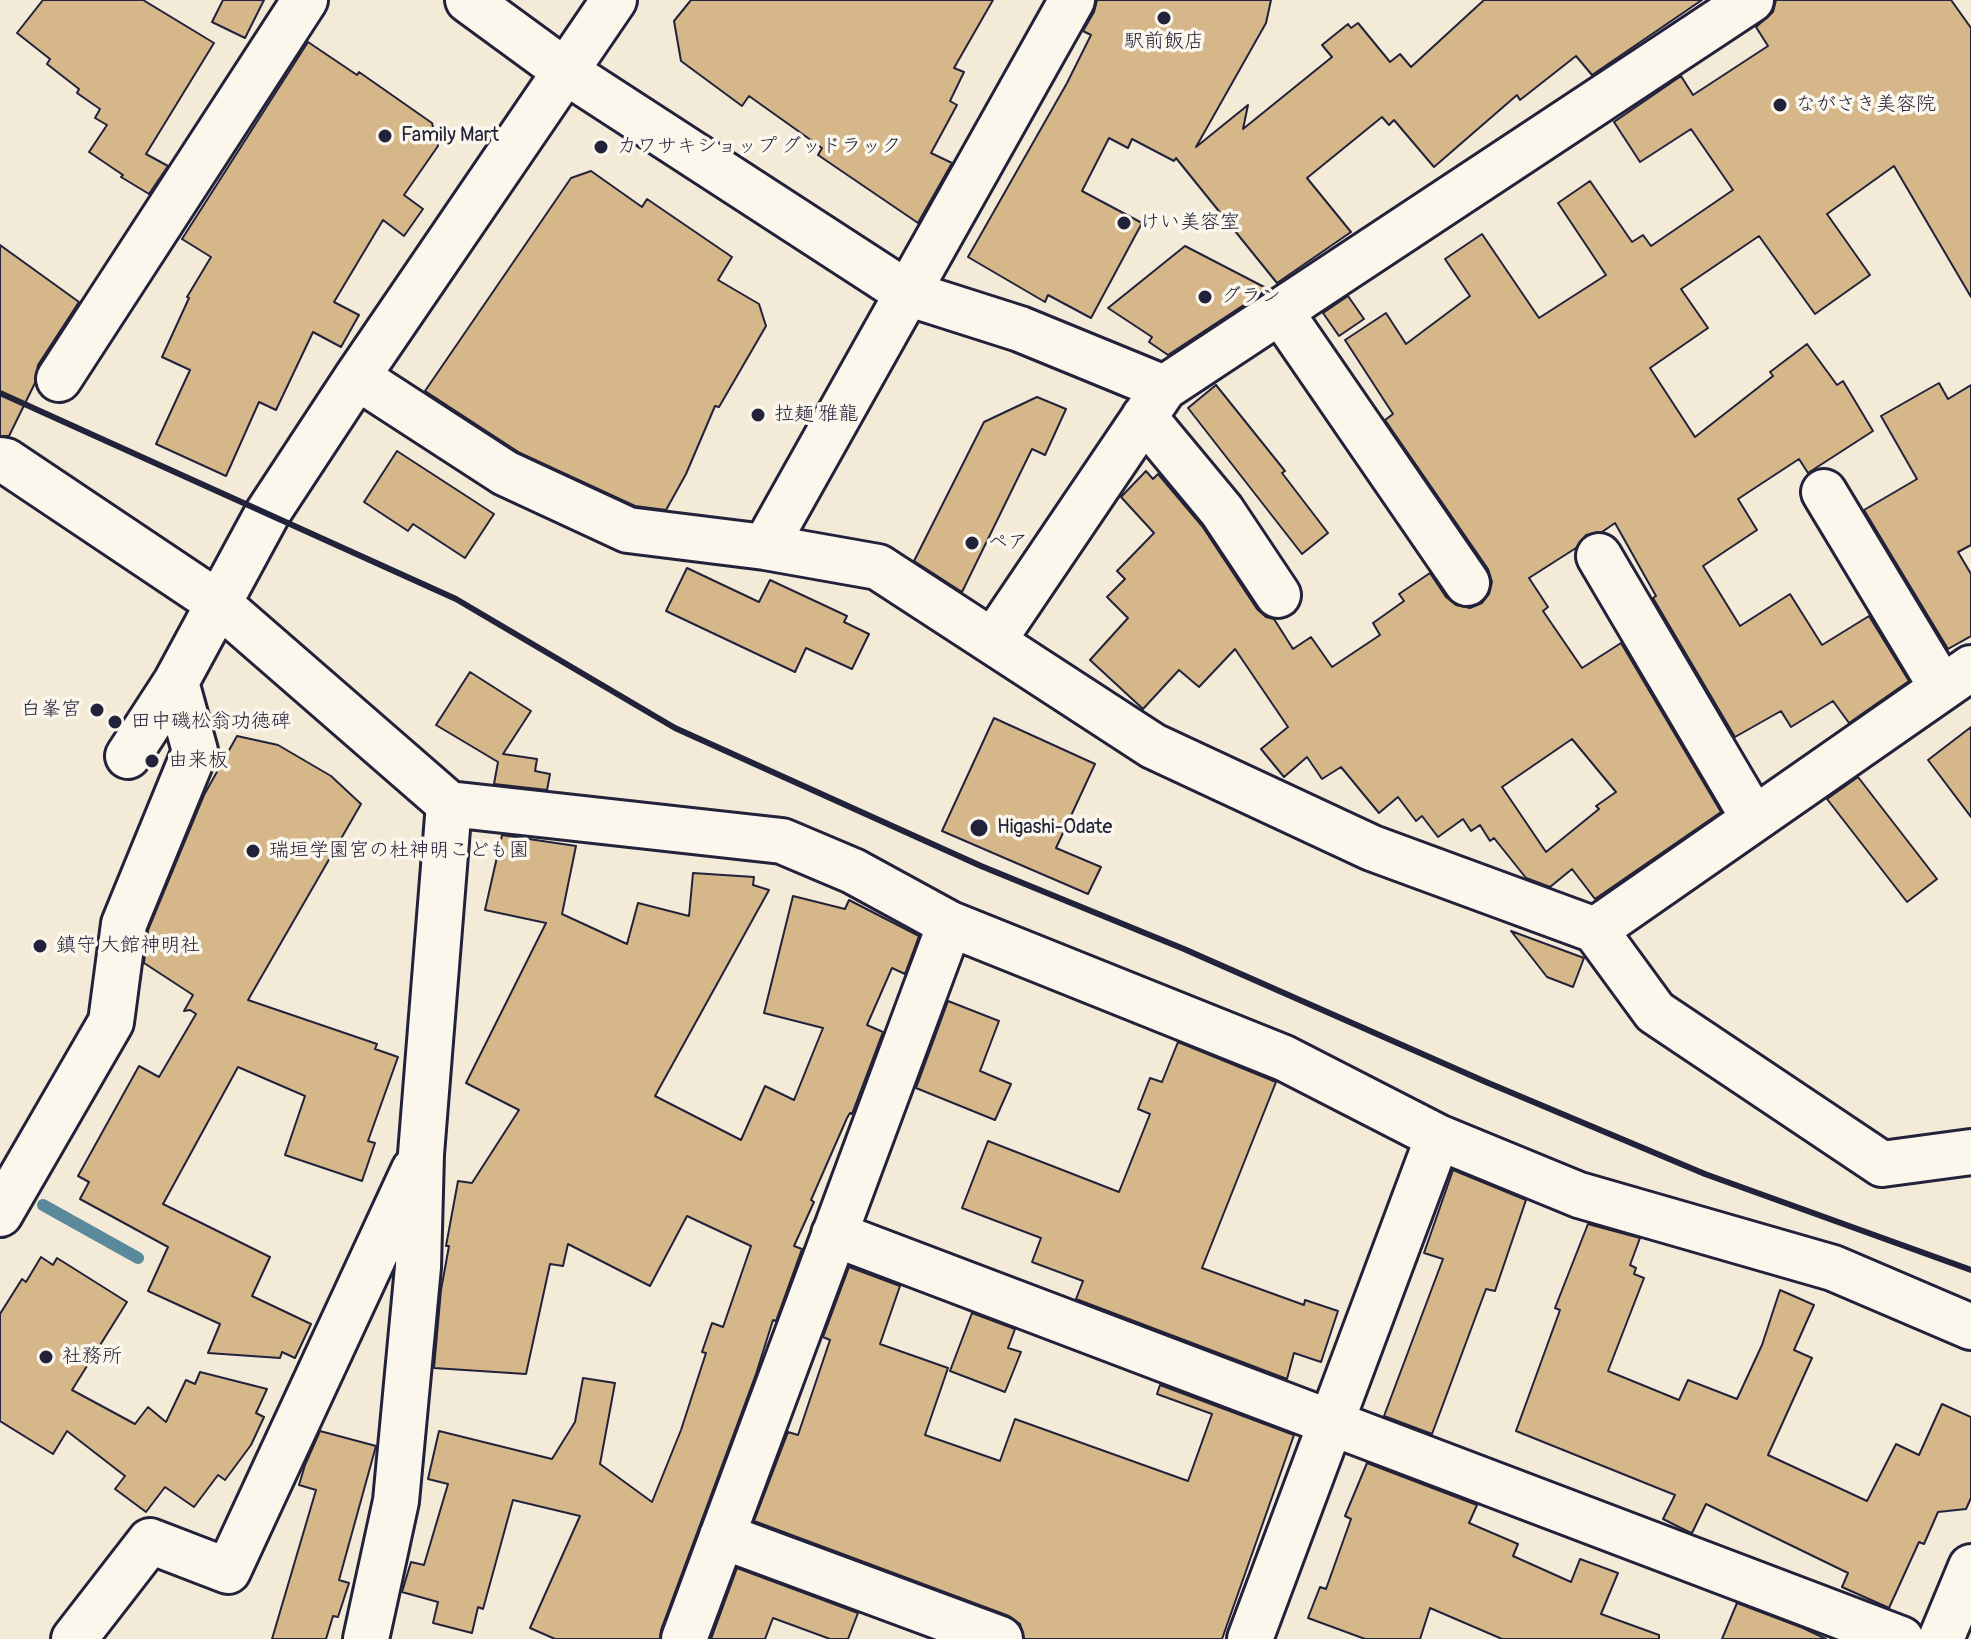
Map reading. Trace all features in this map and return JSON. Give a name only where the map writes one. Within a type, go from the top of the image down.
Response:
[{"type":"street","points":[[59,379],[305,0]]},
{"type":"street","points":[[468,0],[565,71],[907,293],[1020,329],[1154,402],[1278,595]]},
{"type":"street","points":[[128,756],[176,682],[267,514],[614,0]]},
{"type":"street","points":[[765,547],[1072,0]]},
{"type":"street","points":[[993,641],[1154,402],[1280,311],[1751,0]]},
{"type":"street","points":[[1280,311],[1467,583]]},
{"type":"street","points":[[357,377],[505,473],[628,530],[765,547],[878,567],[1153,746],[1372,848],[1595,930],[1655,1012],[1882,1164],[1971,1152]]},
{"type":"street","points":[[2,464],[218,603],[449,804],[782,841],[853,871],[950,924],[1284,1058],[1438,1137],[1579,1195],[1833,1268],[1971,1327]]},
{"type":"street","points":[[1595,930],[1956,678],[1824,492]]},
{"type":"street","points":[[1599,556],[1754,819]]},
{"type":"street","points":[[0,1214],[111,1022],[124,924],[195,751],[176,682]]},
{"type":"street","points":[[366,1639],[396,1501],[418,1267],[421,1154],[449,804]]},
{"type":"street","points":[[684,1639],[950,924]]},
{"type":"street","points":[[1250,1639],[1438,1137]]},
{"type":"street","points":[[74,1639],[150,1541],[228,1571],[421,1154]]},
{"type":"street","points":[[834,1234],[1901,1639]]},
{"type":"street","points":[[722,1536],[1000,1639]]},
{"type":"street","points":[[1941,1639],[1971,1567]]},
{"type":"building","points":[[43,0],[143,0],[214,43],[146,154],[168,166],[149,194],[89,152],[107,125],[95,118],[100,109],[77,93],[79,89],[47,64],[50,59],[17,33]]},
{"type":"building","points":[[223,0],[264,0],[245,38],[212,22]]},
{"type":"building","points":[[691,0],[993,0],[954,68],[964,72],[950,101],[957,105],[931,153],[952,163],[918,223],[818,155],[822,148],[749,96],[742,106],[681,61],[674,21]]},
{"type":"building","points":[[1097,0],[1271,0],[1266,23],[1196,147],[1248,105],[1243,129],[1332,57],[1322,45],[1348,24],[1351,28],[1358,23],[1390,62],[1400,54],[1411,67],[1484,0],[1702,0],[1592,75],[1576,56],[1520,100],[1517,95],[1434,167],[1394,120],[1389,125],[1382,117],[1307,178],[1351,232],[1277,283],[1176,158],[1174,161],[1132,139],[1128,148],[1109,138],[1082,191],[1142,223],[1091,318],[1048,295],[1045,302],[968,257],[1067,83],[1091,35],[1083,31]]},
{"type":"building","points":[[1776,0],[1951,0],[1971,28],[1971,297],[1894,166],[1827,214],[1870,275],[1815,314],[1759,236],[1681,289],[1708,328],[1650,368],[1695,437],[1773,376],[1770,372],[1807,344],[1837,385],[1843,381],[1873,431],[1808,473],[1799,459],[1738,499],[1757,530],[1703,566],[1740,626],[1790,594],[1822,645],[1869,616],[1909,681],[1849,723],[1833,701],[1791,727],[1781,711],[1735,737],[1653,598],[1656,596],[1615,523],[1602,532],[1586,535],[1576,548],[1529,578],[1548,607],[1543,611],[1582,668],[1621,643],[1721,812],[1595,899],[1572,869],[1550,887],[1526,878],[1494,838],[1490,841],[1480,825],[1471,831],[1463,819],[1438,837],[1422,816],[1416,821],[1398,797],[1379,813],[1341,767],[1322,779],[1307,757],[1284,777],[1261,749],[1288,727],[1235,649],[1199,687],[1179,670],[1143,709],[1090,660],[1128,618],[1107,597],[1125,579],[1117,571],[1154,533],[1121,497],[1146,471],[1153,479],[1158,474],[1202,526],[1257,609],[1274,619],[1293,649],[1311,637],[1332,667],[1380,635],[1373,623],[1404,601],[1399,594],[1430,573],[1446,597],[1456,605],[1470,608],[1482,603],[1489,594],[1492,582],[1488,569],[1385,420],[1393,414],[1345,340],[1386,313],[1406,344],[1470,296],[1445,259],[1482,234],[1539,318],[1606,275],[1558,203],[1590,181],[1632,242],[1643,235],[1651,246],[1733,190],[1691,129],[1640,162],[1614,122],[1681,76],[1693,95],[1768,46],[1756,27],[1773,12]],"holes":[[[1572,739],[1616,792],[1546,852],[1502,787]]]},
{"type":"building","points":[[308,42],[357,75],[359,72],[432,123],[438,146],[404,195],[423,209],[404,236],[383,220],[334,302],[359,315],[341,347],[313,332],[276,410],[259,402],[226,476],[156,444],[190,370],[162,357],[187,297],[211,257],[182,239]]},
{"type":"building","points":[[591,171],[642,207],[647,199],[732,257],[718,280],[759,304],[766,326],[719,407],[715,406],[686,474],[666,510],[635,506],[520,453],[425,391],[571,178]]},
{"type":"building","points":[[0,245],[79,302],[38,365],[35,383],[9,436],[0,436]]},
{"type":"building","points":[[1185,246],[1268,289],[1168,355],[1149,342],[1152,337],[1108,308]]},
{"type":"building","points":[[1348,296],[1364,319],[1339,336],[1323,313]]},
{"type":"building","points":[[1939,383],[1948,399],[1971,385],[1971,545],[1958,552],[1971,574],[1971,636],[1948,649],[1864,510],[1917,479],[1881,416]]},
{"type":"building","points":[[1216,385],[1285,471],[1282,473],[1328,533],[1302,554],[1188,408]]},
{"type":"building","points":[[1037,397],[1066,409],[1045,455],[1032,449],[962,592],[914,561],[984,422]]},
{"type":"building","points":[[397,451],[494,514],[465,558],[413,524],[408,531],[364,502]]},
{"type":"building","points":[[687,568],[759,602],[770,580],[847,616],[844,622],[869,634],[852,669],[806,648],[795,672],[666,611]]},
{"type":"building","points":[[470,672],[531,711],[503,754],[537,759],[535,771],[550,774],[547,790],[494,784],[498,762],[436,725]]},
{"type":"building","points":[[994,718],[1095,764],[1056,848],[1101,867],[1088,894],[942,831]]},
{"type":"building","points":[[1971,727],[1971,817],[1928,760]]},
{"type":"building","points":[[237,736],[278,745],[331,776],[361,804],[248,1000],[377,1044],[375,1049],[398,1057],[368,1141],[375,1143],[362,1181],[285,1155],[305,1096],[238,1067],[163,1204],[270,1257],[252,1296],[311,1324],[295,1358],[282,1352],[280,1358],[208,1353],[220,1324],[148,1291],[168,1247],[80,1199],[89,1182],[78,1176],[139,1066],[159,1077],[196,1014],[190,1010],[184,1011],[193,995],[144,963],[148,930],[204,795]]},
{"type":"building","points":[[1858,777],[1937,879],[1907,902],[1827,799]]},
{"type":"building","points":[[502,835],[576,846],[562,914],[627,944],[638,903],[689,916],[693,873],[754,877],[753,885],[769,890],[655,1096],[741,1140],[765,1086],[794,1100],[823,1028],[764,1013],[793,896],[845,909],[849,900],[919,936],[905,974],[892,968],[867,1025],[883,1032],[852,1114],[847,1118],[794,1246],[802,1249],[776,1321],[773,1320],[660,1639],[555,1639],[530,1628],[580,1516],[513,1500],[483,1609],[478,1607],[472,1633],[433,1623],[438,1602],[402,1592],[411,1562],[424,1565],[448,1484],[428,1479],[439,1431],[552,1459],[575,1422],[583,1378],[615,1383],[600,1464],[652,1502],[681,1430],[706,1353],[702,1352],[712,1323],[723,1327],[751,1246],[687,1216],[650,1286],[568,1244],[563,1266],[550,1264],[526,1374],[434,1368],[441,1290],[449,1246],[446,1246],[458,1181],[472,1183],[519,1110],[466,1083],[546,923],[485,910]]},
{"type":"building","points":[[1511,931],[1584,958],[1573,987],[1547,977]]},
{"type":"building","points":[[948,1001],[999,1021],[980,1071],[1011,1084],[995,1120],[916,1088]]},
{"type":"building","points":[[1178,1042],[1276,1082],[1202,1268],[1304,1305],[1305,1300],[1338,1311],[1321,1362],[1294,1353],[1287,1379],[1076,1299],[1083,1281],[1032,1262],[1041,1238],[962,1208],[988,1141],[1119,1192],[1150,1114],[1138,1109],[1150,1078],[1162,1082]]},
{"type":"building","points":[[1453,1170],[1526,1200],[1495,1291],[1486,1289],[1432,1434],[1384,1416],[1443,1259],[1424,1253]]},
{"type":"building","points":[[1588,1224],[1640,1238],[1630,1265],[1636,1268],[1634,1274],[1644,1278],[1608,1371],[1679,1400],[1688,1380],[1737,1399],[1762,1345],[1780,1290],[1814,1305],[1794,1350],[1812,1358],[1768,1455],[1867,1501],[1896,1444],[1919,1455],[1942,1404],[1971,1417],[1971,1498],[1966,1509],[1938,1512],[1924,1544],[1919,1542],[1889,1608],[1842,1587],[1848,1573],[1706,1504],[1692,1533],[1689,1532],[1663,1519],[1675,1495],[1516,1431],[1560,1310],[1555,1308]]},
{"type":"building","points":[[41,1257],[53,1265],[57,1258],[127,1302],[72,1390],[135,1424],[148,1407],[166,1422],[186,1380],[195,1384],[200,1372],[267,1389],[256,1413],[264,1417],[251,1445],[225,1480],[218,1475],[194,1507],[165,1487],[146,1512],[115,1489],[125,1476],[67,1431],[53,1454],[0,1421],[0,1314],[22,1279],[26,1282]]},
{"type":"building","points":[[849,1267],[900,1286],[880,1344],[948,1368],[925,1435],[1000,1461],[1015,1419],[1188,1481],[1212,1414],[1157,1394],[1160,1385],[1294,1435],[1222,1639],[1024,1639],[1020,1624],[1009,1616],[754,1521],[788,1432],[798,1435],[830,1340],[823,1337]]},
{"type":"building","points":[[972,1313],[1015,1329],[1008,1348],[1021,1352],[1005,1392],[950,1371]]},
{"type":"building","points":[[320,1431],[376,1446],[339,1580],[349,1583],[338,1617],[333,1616],[326,1639],[272,1639],[316,1490],[299,1485]]},
{"type":"building","points":[[1367,1463],[1477,1505],[1469,1523],[1518,1544],[1513,1556],[1571,1582],[1580,1559],[1618,1573],[1601,1614],[1659,1635],[1659,1639],[1502,1639],[1430,1608],[1420,1639],[1365,1639],[1308,1618],[1320,1587],[1326,1589],[1351,1519],[1345,1516]]},
{"type":"building","points":[[737,1568],[858,1613],[848,1639],[830,1639],[773,1618],[765,1639],[711,1639]]},
{"type":"building","points":[[1737,1603],[1803,1628],[1826,1639],[1722,1639]]},
{"type":"waterway","points":[[43,1205],[138,1258]]},
{"type":"railway","points":[[0,393],[456,599],[675,728],[981,866],[1184,949],[1705,1174],[1971,1270]]},
{"type":"place","name":"駅前飯店","points":[[1164,18]]},
{"type":"place","name":"ながさき美容院","points":[[1780,105]]},
{"type":"place","name":"Family Mart","points":[[385,136]]},
{"type":"place","name":"カワサキショップ グッドラック","points":[[601,147]]},
{"type":"place","name":"けい美容室","points":[[1124,223]]},
{"type":"place","name":"グラン","points":[[1205,297]]},
{"type":"place","name":"拉麺 雅龍","points":[[758,415]]},
{"type":"place","name":"ペア","points":[[972,543]]},
{"type":"place","name":"白峯宮","points":[[97,710]]},
{"type":"place","name":"田中磯松翁功徳碑","points":[[115,722]]},
{"type":"place","name":"由来板","points":[[152,761]]},
{"type":"place","name":"Higashi-Odate","points":[[979,828]]},
{"type":"place","name":"瑞垣学園宮の杜神明こども園","points":[[253,851]]},
{"type":"place","name":"鎮守 大館神明社","points":[[40,946]]},
{"type":"place","name":"社務所","points":[[46,1357]]}]
